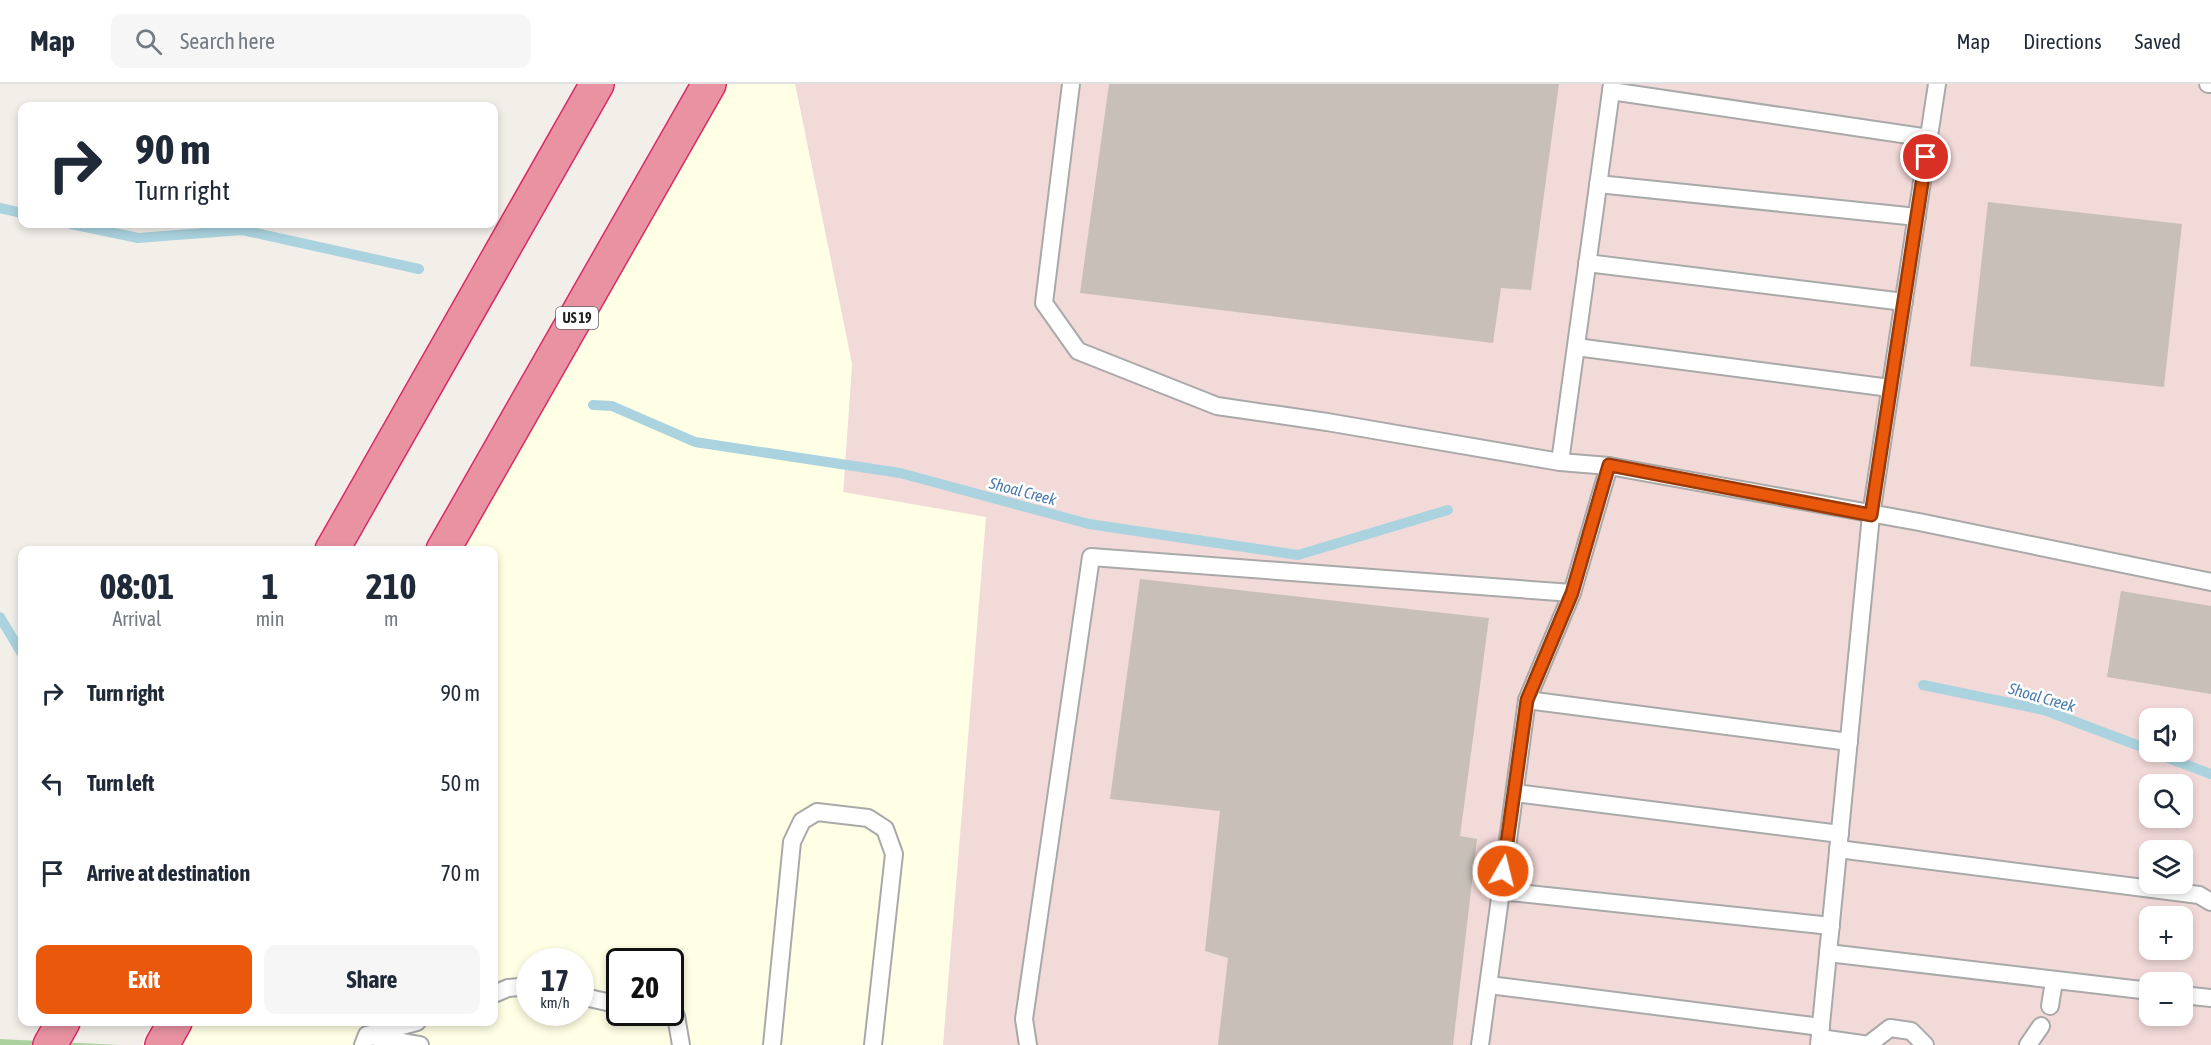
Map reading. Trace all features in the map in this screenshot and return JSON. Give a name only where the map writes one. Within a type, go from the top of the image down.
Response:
[{"type":"highway","points":[[334,546],[597,84]]},
{"type":"highway","name":"US 19","points":[[445,546],[709,84]]},
{"type":"highway","points":[[50,1045],[61,1026]]},
{"type":"highway","points":[[162,1045],[173,1026]]},
{"type":"lane","points":[[1071,84],[1044,303],[1078,351],[1217,406],[1327,422],[1560,462],[1609,465],[2211,582]]},
{"type":"lane","points":[[1820,1037],[1871,515],[1937,84]]},
{"type":"lane","points":[[1560,462],[1611,87],[1929,138]]},
{"type":"lane","points":[[1599,184],[1917,217]]},
{"type":"lane","points":[[1587,263],[1904,302]]},
{"type":"lane","points":[[1576,347],[1890,388]]},
{"type":"lane","points":[[1480,1045],[1490,985],[1527,700],[1572,593],[1609,465]]},
{"type":"lane","points":[[1028,1045],[1024,1019],[1091,557],[1572,593]]},
{"type":"lane","points":[[1527,700],[1849,742]]},
{"type":"lane","points":[[1515,793],[2199,895],[2211,902]]},
{"type":"lane","points":[[772,1045],[792,842],[802,821],[817,812],[868,818],[885,829],[894,854],[873,1045]]},
{"type":"lane","points":[[1501,891],[1831,926]]},
{"type":"lane","points":[[1828,953],[2139,990]]},
{"type":"lane","points":[[2050,1006],[2054,981]]},
{"type":"lane","points":[[1490,985],[1868,1045],[1890,1028],[1911,1031],[1925,1045]]},
{"type":"lane","points":[[498,992],[516,987]]},
{"type":"lane","points":[[2193,996],[2211,998]]},
{"type":"lane","points":[[365,1040],[405,1026]]},
{"type":"lane","points":[[678,1026],[681,1045]]},
{"type":"lane","points":[[2028,1045],[2041,1026]]},
{"type":"lane","points":[[365,1040],[420,1045]]},
{"type":"shaded area","points":[[701,84],[795,84],[852,364],[843,492],[986,517],[943,1045],[141,1045],[153,1026],[498,1026],[498,546],[431,546]]},
{"type":"shaded area","points":[[795,84],[2211,84],[2211,1045],[806,1045],[852,364]]},
{"type":"green space","points":[[0,1039],[119,1045],[0,1045]]},
{"type":"building","points":[[1109,84],[1559,84],[1531,290],[1501,288],[1493,343],[1080,293]]},
{"type":"building","points":[[1988,202],[2182,224],[2164,387],[1970,366]]},
{"type":"building","points":[[1140,579],[1489,618],[1460,836],[1477,839],[1453,1045],[1218,1045],[1228,958],[1205,951],[1220,811],[1110,799]]},
{"type":"building","points":[[2121,591],[2211,606],[2211,694],[2107,677]]},
{"type":"waterway","name":"Shoal Creek","points":[[0,208],[18,212]]},
{"type":"waterway","name":"Shoal Creek","points":[[90,228],[138,238],[242,230],[419,269]]},
{"type":"waterway","name":"Shoal Creek","points":[[593,405],[612,406],[695,442],[900,473],[1089,524],[1298,555],[1448,510]]},
{"type":"waterway","points":[[0,617],[18,647]]},
{"type":"waterway","name":"Shoal Creek","points":[[1923,685],[2044,710],[2139,746]]},
{"type":"waterway","name":"Shoal Creek","points":[[2179,762],[2211,774]]},
{"type":"route","points":[[1503,871],[1527,700],[1572,593],[1609,465],[1871,515],[1926,157]]}]
